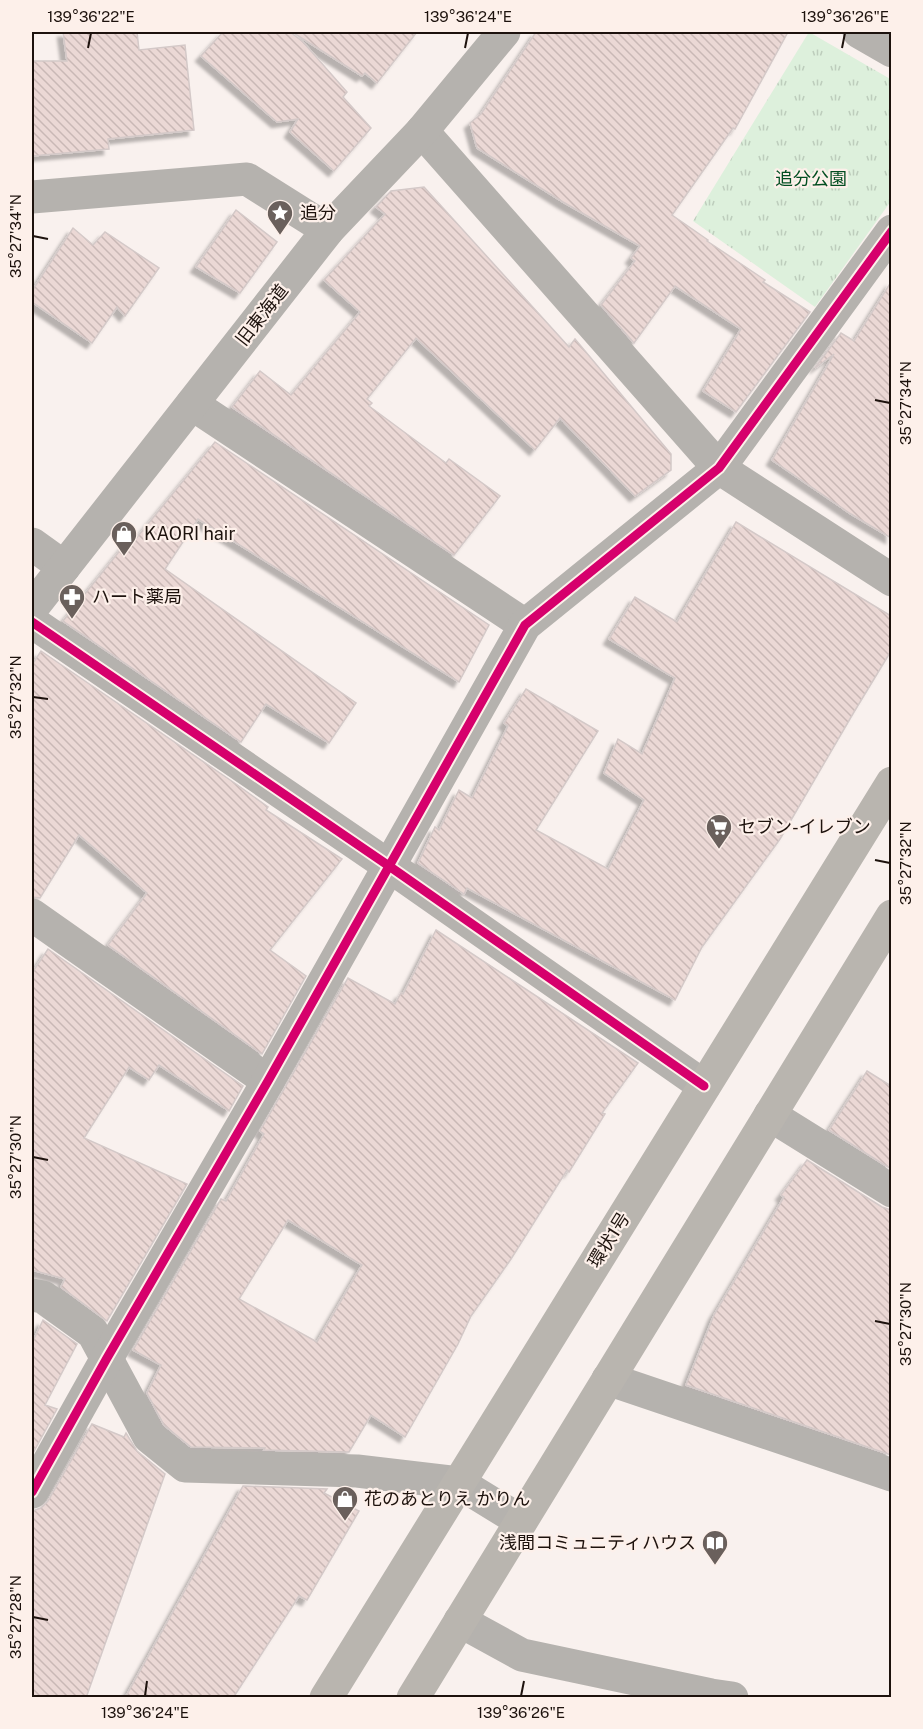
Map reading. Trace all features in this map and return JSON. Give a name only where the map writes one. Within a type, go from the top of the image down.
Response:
[{"type":"main road","name":"環状1号","points":[[326,1698],[891,783]]},
{"type":"main road","points":[[413,1698],[891,916]]},
{"type":"street","name":"旧東海道","points":[[32,608],[328,230],[422,131],[504,32]]},
{"type":"street","points":[[859,32],[891,51]]},
{"type":"street","points":[[422,131],[719,468],[891,580]]},
{"type":"street","points":[[32,198],[247,180],[328,230]]},
{"type":"street","points":[[32,1491],[268,1081],[525,625],[719,468],[891,231]]},
{"type":"street","points":[[192,404],[525,625]]},
{"type":"street","points":[[32,544],[64,567]]},
{"type":"street","points":[[32,622],[389,866],[704,1086]]},
{"type":"street","points":[[32,915],[268,1081]]},
{"type":"street","points":[[770,1115],[891,1191]]},
{"type":"street","points":[[32,1295],[43,1297],[93,1333],[149,1437],[185,1466],[357,1470],[459,1483],[520,1521]]},
{"type":"street","points":[[608,1379],[891,1475]]},
{"type":"street","points":[[460,1621],[522,1655],[732,1698]]},
{"type":"green space","name":"追分公園","points":[[809,32],[892,80],[891,201],[815,307],[693,221]]},
{"type":"building","points":[[63,32],[137,32],[139,50],[185,45],[194,130],[108,139],[109,149],[32,156],[32,61],[67,61]]},
{"type":"building","points":[[223,32],[290,32],[303,42],[347,92],[343,97],[371,128],[334,171],[290,132],[298,119],[277,122],[201,56]]},
{"type":"building","points":[[292,32],[417,32],[377,83],[365,73],[362,76]]},
{"type":"building","points":[[536,32],[788,32],[735,129],[733,128],[672,215],[765,280],[763,282],[810,312],[736,412],[703,391],[741,329],[675,286],[634,343],[601,305],[635,261],[631,258],[640,246],[563,202],[477,148],[470,123],[481,114]]},
{"type":"building","points":[[424,187],[569,347],[575,339],[671,454],[671,470],[635,496],[560,418],[535,450],[416,338],[367,399],[372,403],[369,406],[446,463],[449,459],[500,496],[454,555],[232,407],[260,371],[291,395],[360,312],[324,280],[385,214],[376,207],[391,191]]},
{"type":"building","points":[[236,210],[277,242],[240,293],[196,267]]},
{"type":"building","points":[[73,228],[93,245],[105,232],[159,268],[125,316],[117,307],[92,343],[32,302],[32,291]]},
{"type":"building","points":[[891,282],[891,538],[851,514],[772,460],[834,354],[815,368],[841,333],[854,341]]},
{"type":"building","points":[[215,442],[489,625],[459,682],[198,519],[165,569],[356,703],[329,743],[266,704],[241,742],[63,621],[126,543],[130,546]]},
{"type":"building","points":[[736,522],[891,616],[891,651],[780,839],[702,947],[675,1000],[467,888],[464,894],[418,863],[435,827],[439,830],[459,790],[472,798],[508,726],[504,723],[526,689],[598,731],[536,830],[608,869],[644,800],[604,773],[618,739],[642,754],[675,678],[609,639],[635,597],[677,622]]},
{"type":"building","points":[[41,651],[236,784],[268,807],[266,810],[342,859],[270,950],[306,976],[262,1054],[108,945],[147,893],[79,835],[40,898],[32,897],[32,665]]},
{"type":"building","points":[[436,930],[638,1063],[602,1113],[605,1114],[569,1172],[567,1170],[511,1259],[471,1316],[458,1344],[405,1437],[371,1415],[349,1452],[191,1447],[164,1425],[147,1393],[161,1365],[133,1350],[221,1199],[226,1201],[264,1134],[260,1131],[348,978],[395,1004],[401,993],[403,994]],"holes":[[[288,1220],[362,1265],[317,1342],[239,1299]]]},
{"type":"building","points":[[48,949],[243,1086],[229,1111],[159,1065],[149,1080],[129,1067],[84,1138],[187,1184],[107,1321],[61,1287],[65,1279],[32,1270],[32,973]]},
{"type":"building","points":[[867,1071],[891,1086],[891,1169],[829,1130]]},
{"type":"building","points":[[807,1160],[882,1207],[891,1210],[891,1455],[686,1385],[714,1315],[784,1197],[781,1195]]},
{"type":"building","points":[[43,1320],[77,1344],[45,1405],[57,1409],[32,1455],[32,1343]]},
{"type":"building","points":[[92,1424],[124,1437],[126,1433],[137,1451],[165,1474],[86,1698],[32,1698],[32,1511],[41,1508],[48,1501]]},
{"type":"building","points":[[243,1486],[327,1489],[324,1493],[359,1511],[307,1600],[299,1596],[233,1698],[125,1698]]},
{"type":"cycle path","points":[[32,1492],[268,1081],[525,625],[719,468],[892,231]]},
{"type":"cycle path","points":[[32,622],[389,866],[704,1086]]},
{"type":"place","name":"追分","points":[[280,236]]},
{"type":"place","name":"KAORI hair","points":[[124,557]]},
{"type":"place","name":"ハート薬局","points":[[72,620]]},
{"type":"place","name":"セブン-イレブン","points":[[719,850]]},
{"type":"place","name":"花のあとりえ かりん","points":[[345,1522]]},
{"type":"place","name":"浅間コミュニティハウス","points":[[715,1566]]}]
